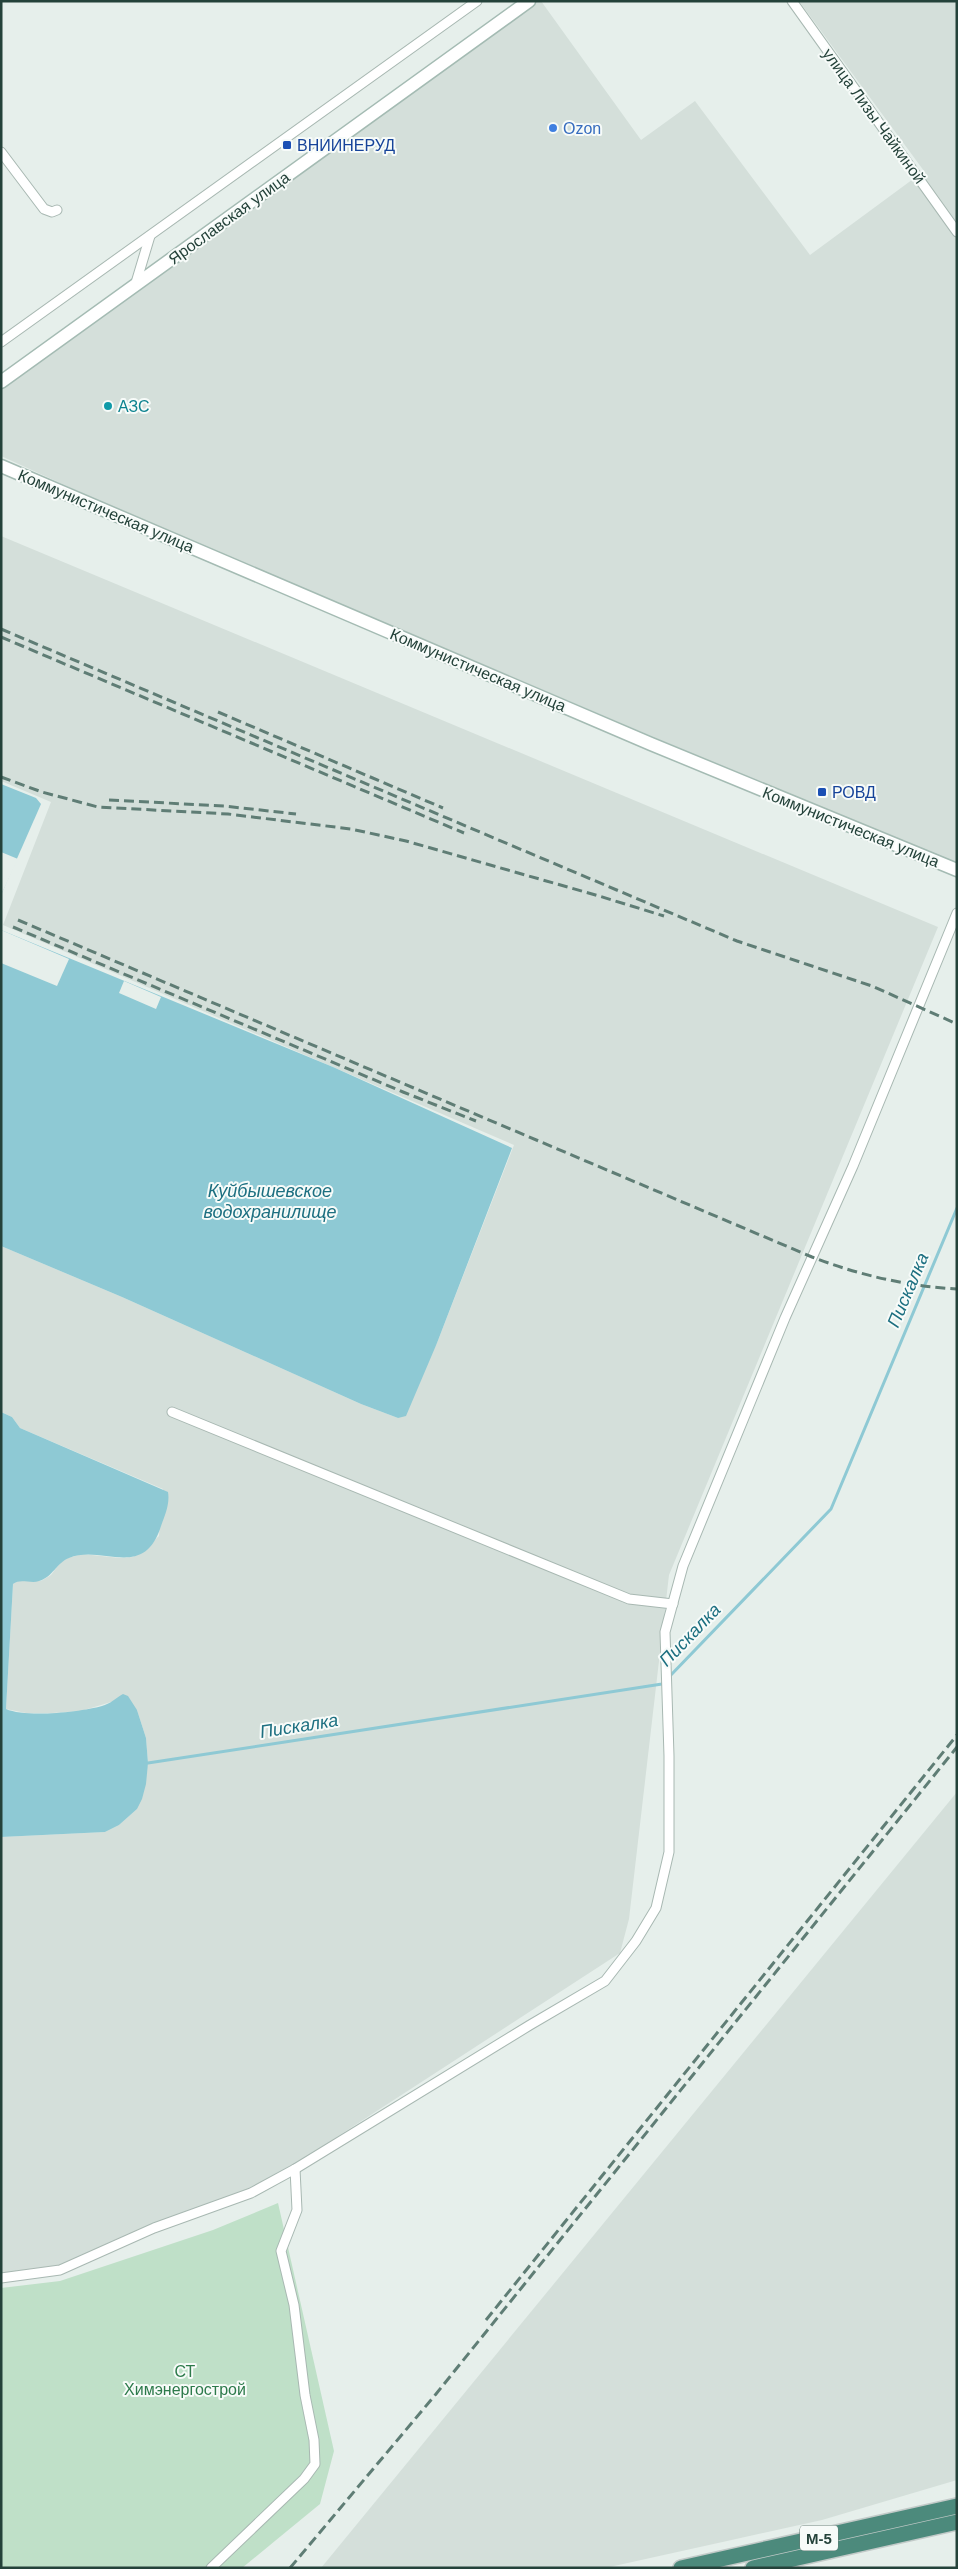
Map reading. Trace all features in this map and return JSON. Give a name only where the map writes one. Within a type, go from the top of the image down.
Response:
[{"type":"highway","name":"М-5","points":[[681,2568],[957,2506]]},
{"type":"highway","name":"М-5","points":[[753,2568],[957,2522]]},
{"type":"main road","name":"Ярославская улица","points":[[1,382],[529,1]]},
{"type":"main road","name":"Коммунистическая улица","points":[[1,466],[651,744],[957,870]]},
{"type":"street","points":[[1,342],[477,1]]},
{"type":"street","name":"улица Лизы Чайкиной","points":[[792,1],[957,232]]},
{"type":"street","points":[[1,152],[44,208],[52,212],[57,210]]},
{"type":"street","points":[[135,286],[150,236]]},
{"type":"street","points":[[1,2278],[60,2270],[154,2228],[251,2193],[295,2169],[521,2030],[605,1981],[636,1941],[656,1908],[669,1852],[670,1756],[665,1632],[683,1566],[785,1318],[853,1166],[957,913]]},
{"type":"street","points":[[172,1412],[628,1599],[673,1604]]},
{"type":"street","points":[[211,2568],[304,2479],[315,2464],[314,2440],[305,2395],[294,2304],[281,2251],[297,2210],[295,2169]]},
{"type":"shaded area","points":[[537,1],[541,1],[641,140],[695,101],[810,255],[924,171],[799,1],[957,1],[957,866],[113,507],[1,456],[1,387]]},
{"type":"shaded area","points":[[1,536],[938,927],[669,1575],[629,1919],[620,1953],[243,2198],[59,2265],[1,2273],[1,1837],[105,1832],[119,1825],[137,1809],[148,1763],[146,1738],[137,1710],[111,1702],[81,1711],[52,1713],[26,1713],[6,1709],[13,1584],[17,1581],[41,1581],[51,1575],[60,1563],[68,1558],[82,1554],[120,1558],[133,1557],[143,1551],[159,1536],[163,1489],[20,1428],[12,1417],[1,1412],[1,1246],[122,1297],[361,1404],[398,1418],[437,1343],[514,1145],[3,925],[51,802],[1,781]]},
{"type":"shaded area","points":[[957,1792],[957,2480],[822,2520],[605,2568],[321,2568]]},
{"type":"green space","name":"СТ Химэнергострой","points":[[278,2203],[334,2451],[320,2504],[242,2568],[1,2568],[1,2288],[60,2281],[213,2230]]},
{"type":"water","points":[[1,784],[36,798],[41,804],[1,895]]},
{"type":"water","name":"Куйбышевское водохранилище","points":[[1,930],[333,1067],[512,1148],[437,1343],[406,1416],[398,1418],[361,1404],[122,1297],[1,1246]]},
{"type":"water","points":[[1,1412],[12,1417],[20,1428],[168,1492],[166,1514],[154,1543],[144,1552],[133,1557],[82,1555],[69,1558],[44,1579],[36,1582],[19,1581],[13,1584],[6,1709],[15,1712],[40,1714],[81,1710],[105,1705],[123,1694],[128,1696],[137,1710],[146,1738],[148,1763],[146,1784],[137,1809],[119,1825],[105,1832],[1,1837]]},
{"type":"pier","points":[[1,852],[18,859],[1,895]]},
{"type":"pier","points":[[1,930],[69,959],[57,986],[1,963]]},
{"type":"pier","points":[[124,981],[161,997],[156,1009],[119,993]]},
{"type":"waterway","name":"Пискалка","points":[[669,1677],[831,1509],[957,1208]]},
{"type":"waterway","name":"Пискалка","points":[[148,1763],[662,1684],[664,1681]]},
{"type":"railway","points":[[1,629],[737,941],[872,986],[957,1024]]},
{"type":"railway","points":[[1,637],[464,833]]},
{"type":"railway","points":[[218,712],[443,808]]},
{"type":"railway","points":[[1,777],[42,792],[98,807],[228,814],[351,829],[406,841],[664,916]]},
{"type":"railway","points":[[109,800],[224,806],[296,814]]},
{"type":"railway","points":[[18,920],[812,1257],[883,1279],[938,1288],[957,1289]]},
{"type":"railway","points":[[13,927],[476,1121]]},
{"type":"railway","points":[[486,2320],[957,1735]]},
{"type":"railway","points":[[290,2568],[436,2394],[957,1747]]},
{"type":"place","name":"Ozon","points":[[553,128]]},
{"type":"place","name":"ВНИИНЕРУД","points":[[287,145]]},
{"type":"place","name":"АЗС","points":[[108,406]]},
{"type":"place","name":"РОВД","points":[[822,792]]}]
